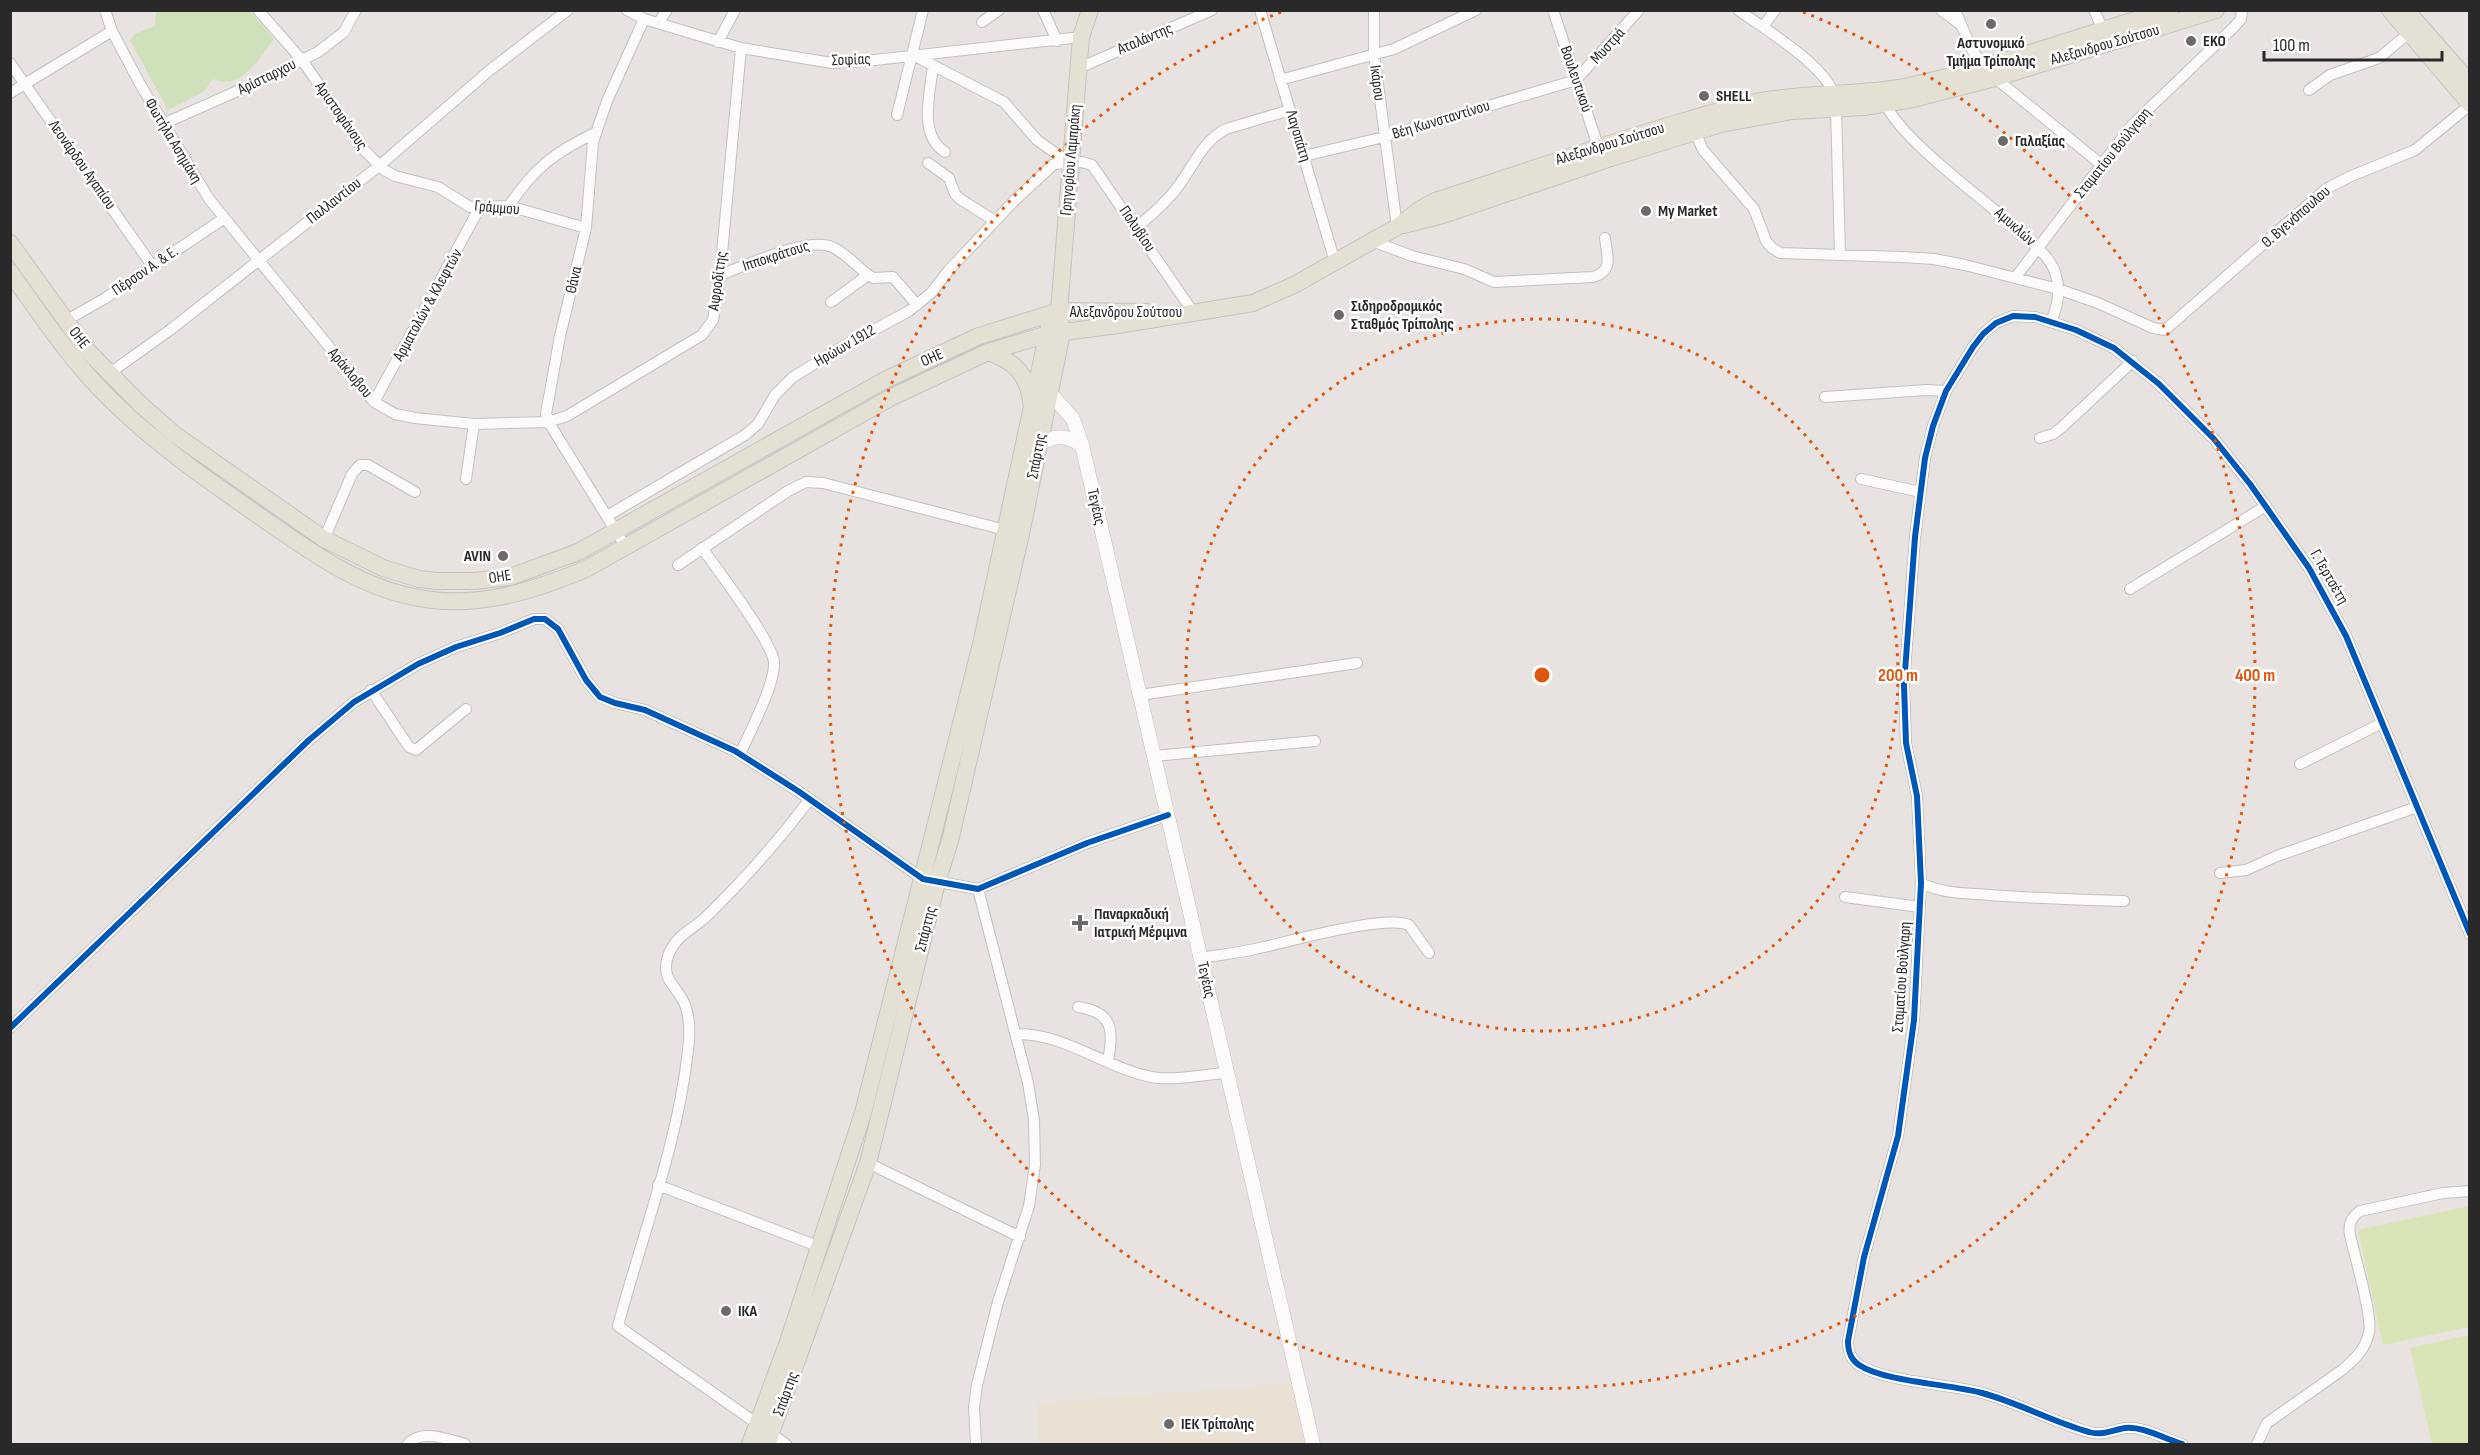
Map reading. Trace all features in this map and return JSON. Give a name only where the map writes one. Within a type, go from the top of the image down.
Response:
[{"type":"main road","name":"Γρηγορίου Λαμπράκη","points":[[1059,311],[1081,37],[1090,10]]},
{"type":"main road","name":"Αλεξανδρου Σούτσου","points":[[1989,72],[2103,30],[2170,10]]},
{"type":"main road","name":"Αλεξανδρου Σούτσου","points":[[1600,154],[1835,101],[1883,98],[1989,72],[2216,10]]},
{"type":"main road","points":[[2390,10],[2469,105]]},
{"type":"main road","points":[[2406,10],[2469,83]]},
{"type":"main road","name":"Αλεξανδρου Σούτσου","points":[[1055,333],[1253,303],[1294,285],[1397,227],[1443,215],[1600,154],[1754,102],[1792,96],[1835,101]]},
{"type":"main road","name":"ΟΗΕ","points":[[10,243],[65,321],[110,374],[139,404],[174,434],[324,539],[366,561],[402,574],[437,581],[474,581],[510,577],[578,552],[611,523],[885,380],[979,336],[1059,311]]},
{"type":"main road","name":"ΟΗΕ","points":[[10,272],[71,356],[96,384],[157,442],[307,549],[357,578],[415,597],[454,600],[515,595],[586,569],[892,397],[988,352],[1055,333]]},
{"type":"main road","name":"Αλεξανδρου Σούτσου","points":[[1059,311],[1193,312]]},
{"type":"main road","points":[[1055,333],[1051,322],[1059,311]]},
{"type":"main road","name":"Σπάρτης","points":[[1014,532],[1040,444],[1050,393],[1055,333]]},
{"type":"main road","name":"Σπάρτης","points":[[766,1434],[930,881],[950,841],[1014,532],[1032,411],[1055,333]]},
{"type":"main road","points":[[988,352],[1011,362],[1023,374],[1030,391],[1032,411]]},
{"type":"main road","name":"Τεγέας","points":[[1050,393],[1073,420],[1082,446],[1313,1444]]},
{"type":"main road","points":[[1040,444],[1054,436],[1065,436],[1082,446]]},
{"type":"main road","name":"Σπάρτης","points":[[750,1444],[766,1434],[868,1163],[930,881]]},
{"type":"street","name":"Φωτήλα Ασημάκη","points":[[105,10],[112,31],[163,124],[208,199],[257,261]]},
{"type":"street","name":"Αριστοφάνους","points":[[258,10],[302,60],[363,148],[379,166]]},
{"type":"street","name":"Αρίσταρχου","points":[[163,124],[260,81],[338,39],[356,10]]},
{"type":"street","name":"Παλλαντίου","points":[[96,384],[170,330],[379,166],[482,77],[567,10]]},
{"type":"street","name":"Σοφίας","points":[[627,10],[658,23],[741,48],[832,63],[1081,37]]},
{"type":"street","points":[[658,23],[667,10]]},
{"type":"street","points":[[718,42],[735,10]]},
{"type":"street","points":[[897,115],[923,10]]},
{"type":"street","points":[[982,22],[999,10]]},
{"type":"street","points":[[1043,10],[1057,41]]},
{"type":"street","name":"Αταλάντης","points":[[1079,68],[1212,10]]},
{"type":"street","name":"Λαγοπάτη","points":[[1260,10],[1335,262]]},
{"type":"street","name":"Ικάρου","points":[[1374,10],[1374,54],[1397,227]]},
{"type":"street","points":[[1281,80],[1403,45],[1476,10]]},
{"type":"street","name":"Βουλευτικού","points":[[1553,10],[1600,154]]},
{"type":"street","name":"Μυστρά","points":[[1576,80],[1640,10]]},
{"type":"street","points":[[1738,10],[1763,27],[1829,84],[1835,101],[1840,254]]},
{"type":"street","points":[[1763,27],[1775,10]]},
{"type":"street","points":[[1941,10],[1961,26]]},
{"type":"street","points":[[1955,10],[1961,26],[1989,72],[2102,165]]},
{"type":"street","points":[[2094,10],[2103,30]]},
{"type":"street","name":"Σταματίου Βούλγαρη","points":[[2015,278],[2145,111],[2234,27],[2241,19],[2242,10]]},
{"type":"street","name":"Θάνα","points":[[548,423],[546,414],[549,393],[586,228],[589,169],[595,133],[644,18]]},
{"type":"street","points":[[10,93],[112,31]]},
{"type":"street","points":[[2309,90],[2330,75],[2379,58],[2409,33]]},
{"type":"street","name":"Αφροδίτης","points":[[548,423],[571,413],[702,335],[712,320],[720,275],[741,48]]},
{"type":"street","points":[[912,55],[1004,102],[1037,140],[1071,164]]},
{"type":"street","name":"Λεονάρδου Αγαπίου","points":[[10,63],[153,267]]},
{"type":"street","points":[[933,66],[928,117],[929,135],[937,147],[945,152]]},
{"type":"street","name":"Βέη Κωνσταντίνου","points":[[1304,156],[1384,137],[1576,80]]},
{"type":"street","name":"Αμυκλών","points":[[1883,98],[1895,120],[1921,147],[2038,248],[2055,270],[2058,290]]},
{"type":"street","name":"Θ. Βγενόπουλου","points":[[2058,290],[2098,303],[2153,328],[2165,330],[2326,189],[2415,150],[2469,105]]},
{"type":"street","points":[[1136,228],[1176,189],[1200,151],[1217,134],[1226,129],[1290,110]]},
{"type":"street","points":[[1695,132],[1703,150],[1754,209],[1766,241],[1780,253],[1934,259],[2015,278],[2058,290],[2056,309],[2051,322]]},
{"type":"street","points":[[509,206],[539,167],[562,150],[595,133]]},
{"type":"street","name":"Πολυβίου","points":[[1071,164],[1082,162],[1092,165],[1193,312]]},
{"type":"street","points":[[928,163],[949,178],[955,194],[960,199],[995,221]]},
{"type":"street","name":"Ηρώων 1912","points":[[611,523],[745,435],[758,424],[775,395],[793,377],[917,305],[931,293],[949,270],[995,221],[1054,164],[1071,164]]},
{"type":"street","name":"Γράμμου","points":[[379,166],[395,176],[438,187],[470,207],[509,206],[586,228]]},
{"type":"street","name":"Αρματολών & Κλεφτών","points":[[374,402],[480,207]]},
{"type":"street","name":"Πέρσον Α. & Ε.","points":[[65,321],[153,267],[223,219]]},
{"type":"street","points":[[1372,241],[1412,256],[1464,269],[1488,281],[1509,283],[1593,277],[1602,274],[1607,268],[1608,260],[1605,238]]},
{"type":"street","name":"Ιπποκράτους","points":[[720,275],[772,255],[821,243],[843,253],[877,279],[893,277],[917,305]]},
{"type":"street","name":"Αράκλοβου","points":[[257,261],[374,402],[400,415],[474,424],[548,423]]},
{"type":"street","points":[[831,302],[868,274]]},
{"type":"street","name":"Σταματίου Βούλγαρη","points":[[2051,322],[2020,315],[1996,322],[1983,334],[1946,391],[1933,426],[1925,458],[1915,537],[1904,685],[1906,743],[1917,796],[1921,883],[1914,1020],[1898,1136],[1864,1257],[1848,1341],[1851,1359],[1878,1373],[1985,1394],[2091,1433],[2112,1432],[2126,1428],[2136,1429],[2182,1444]]},
{"type":"street","name":"Γ. Τερτσέτη","points":[[2051,322],[2092,337],[2133,361],[2159,384],[2214,440],[2289,537],[2327,599],[2346,636],[2469,934]]},
{"type":"street","points":[[2040,438],[2053,434],[2061,428],[2133,361]]},
{"type":"street","points":[[1825,397],[1926,390],[1946,391]]},
{"type":"street","points":[[548,423],[625,546]]},
{"type":"street","points":[[466,479],[474,424]]},
{"type":"street","points":[[324,539],[352,474],[360,465],[368,465],[415,492]]},
{"type":"street","points":[[1861,479],[1921,492]]},
{"type":"street","points":[[678,565],[799,484],[812,481],[1014,532]]},
{"type":"street","points":[[2130,589],[2266,506]]},
{"type":"street","points":[[702,548],[734,592],[765,642],[774,662],[771,681],[740,754]]},
{"type":"street","points":[[10,1028],[95,944],[338,715],[371,690],[418,664],[528,620],[545,619],[555,625],[586,680],[600,697],[610,702],[655,714],[740,754],[930,881],[978,889],[1087,843],[1168,815]]},
{"type":"street","points":[[1140,695],[1357,663]]},
{"type":"street","points":[[371,690],[409,747],[416,750],[466,710]]},
{"type":"street","points":[[2300,764],[2382,723]]},
{"type":"street","points":[[1154,756],[1315,741]]},
{"type":"street","points":[[786,1444],[766,1434],[618,1326],[671,1136],[688,1049],[689,1022],[685,1004],[668,978],[668,958],[680,936],[706,917],[781,837],[810,799]]},
{"type":"street","points":[[2220,873],[2246,870],[2277,856],[2416,807]]},
{"type":"street","points":[[1921,883],[1932,889],[1951,892],[2050,900],[2124,901]]},
{"type":"street","points":[[976,1444],[974,1407],[977,1385],[998,1302],[1029,1206],[1035,1165],[1034,1120],[1028,1083],[978,889]]},
{"type":"street","points":[[1845,897],[1920,907]]},
{"type":"street","points":[[1201,958],[1252,950],[1349,928],[1394,922],[1409,925],[1430,953]]},
{"type":"street","points":[[1078,1007],[1095,1011],[1107,1021],[1112,1036],[1108,1061]]},
{"type":"street","points":[[1016,1034],[1036,1033],[1060,1040],[1108,1061],[1158,1078],[1227,1073]]},
{"type":"street","points":[[868,1163],[1020,1237]]},
{"type":"street","points":[[658,1185],[820,1247]]},
{"type":"street","points":[[2257,1444],[2267,1423],[2342,1370],[2354,1360],[2365,1344],[2370,1325],[2349,1228],[2354,1215],[2360,1211],[2443,1193],[2469,1191]]},
{"type":"street","points":[[408,1444],[411,1440],[424,1435],[465,1444]]},
{"type":"shaded area","name":"ΙΕΚ Τρίπολης","points":[[1293,1383],[1305,1444],[1038,1444],[1037,1403]]},
{"type":"green space","points":[[154,10],[250,11],[274,39],[255,64],[241,77],[223,82],[213,79],[203,92],[168,110],[130,40],[135,34],[155,26]]},
{"type":"green space","points":[[2469,1206],[2469,1327],[2383,1345],[2358,1230]]},
{"type":"green space","points":[[2469,1335],[2469,1444],[2432,1444],[2410,1348]]},
{"type":"cycle path","points":[[2182,1444],[2132,1428],[2103,1433],[2089,1432],[1982,1393],[1901,1379],[1870,1371],[1856,1363],[1848,1348],[1864,1257],[1898,1136],[1914,1020],[1921,883],[1917,796],[1906,743],[1904,685],[1915,537],[1925,458],[1933,426],[1946,391],[1973,347],[1996,323],[2013,316],[2035,317],[2076,330],[2114,348],[2159,384],[2214,439],[2250,484],[2309,568],[2346,636],[2470,934]]},
{"type":"cycle path","points":[[10,1028],[309,740],[354,702],[418,664],[456,647],[534,619],[545,619],[558,629],[586,680],[600,697],[645,710],[735,751],[798,791],[923,879],[978,889],[1087,843],[1168,815]]},
{"type":"place","name":"Αστυνομικό Τμήμα Τρίπολης","points":[[1991,24]]},
{"type":"place","name":"EKO","points":[[2191,41]]},
{"type":"place","name":"SHELL","points":[[1704,96]]},
{"type":"place","name":"Γαλαξίας","points":[[2003,141]]},
{"type":"place","name":"My Market","points":[[1646,211]]},
{"type":"place","name":"Σιδηροδρομικός Σταθμός Τρίπολης","points":[[1339,315]]},
{"type":"place","name":"AVIN","points":[[503,556]]},
{"type":"place","name":"Παναρκαδική Ιατρική Μέριμνα","points":[[1080,923]]},
{"type":"place","name":"ΙΚΑ","points":[[726,1311]]},
{"type":"place","name":"ΙΕΚ Τρίπολης","points":[[1169,1424]]}]
